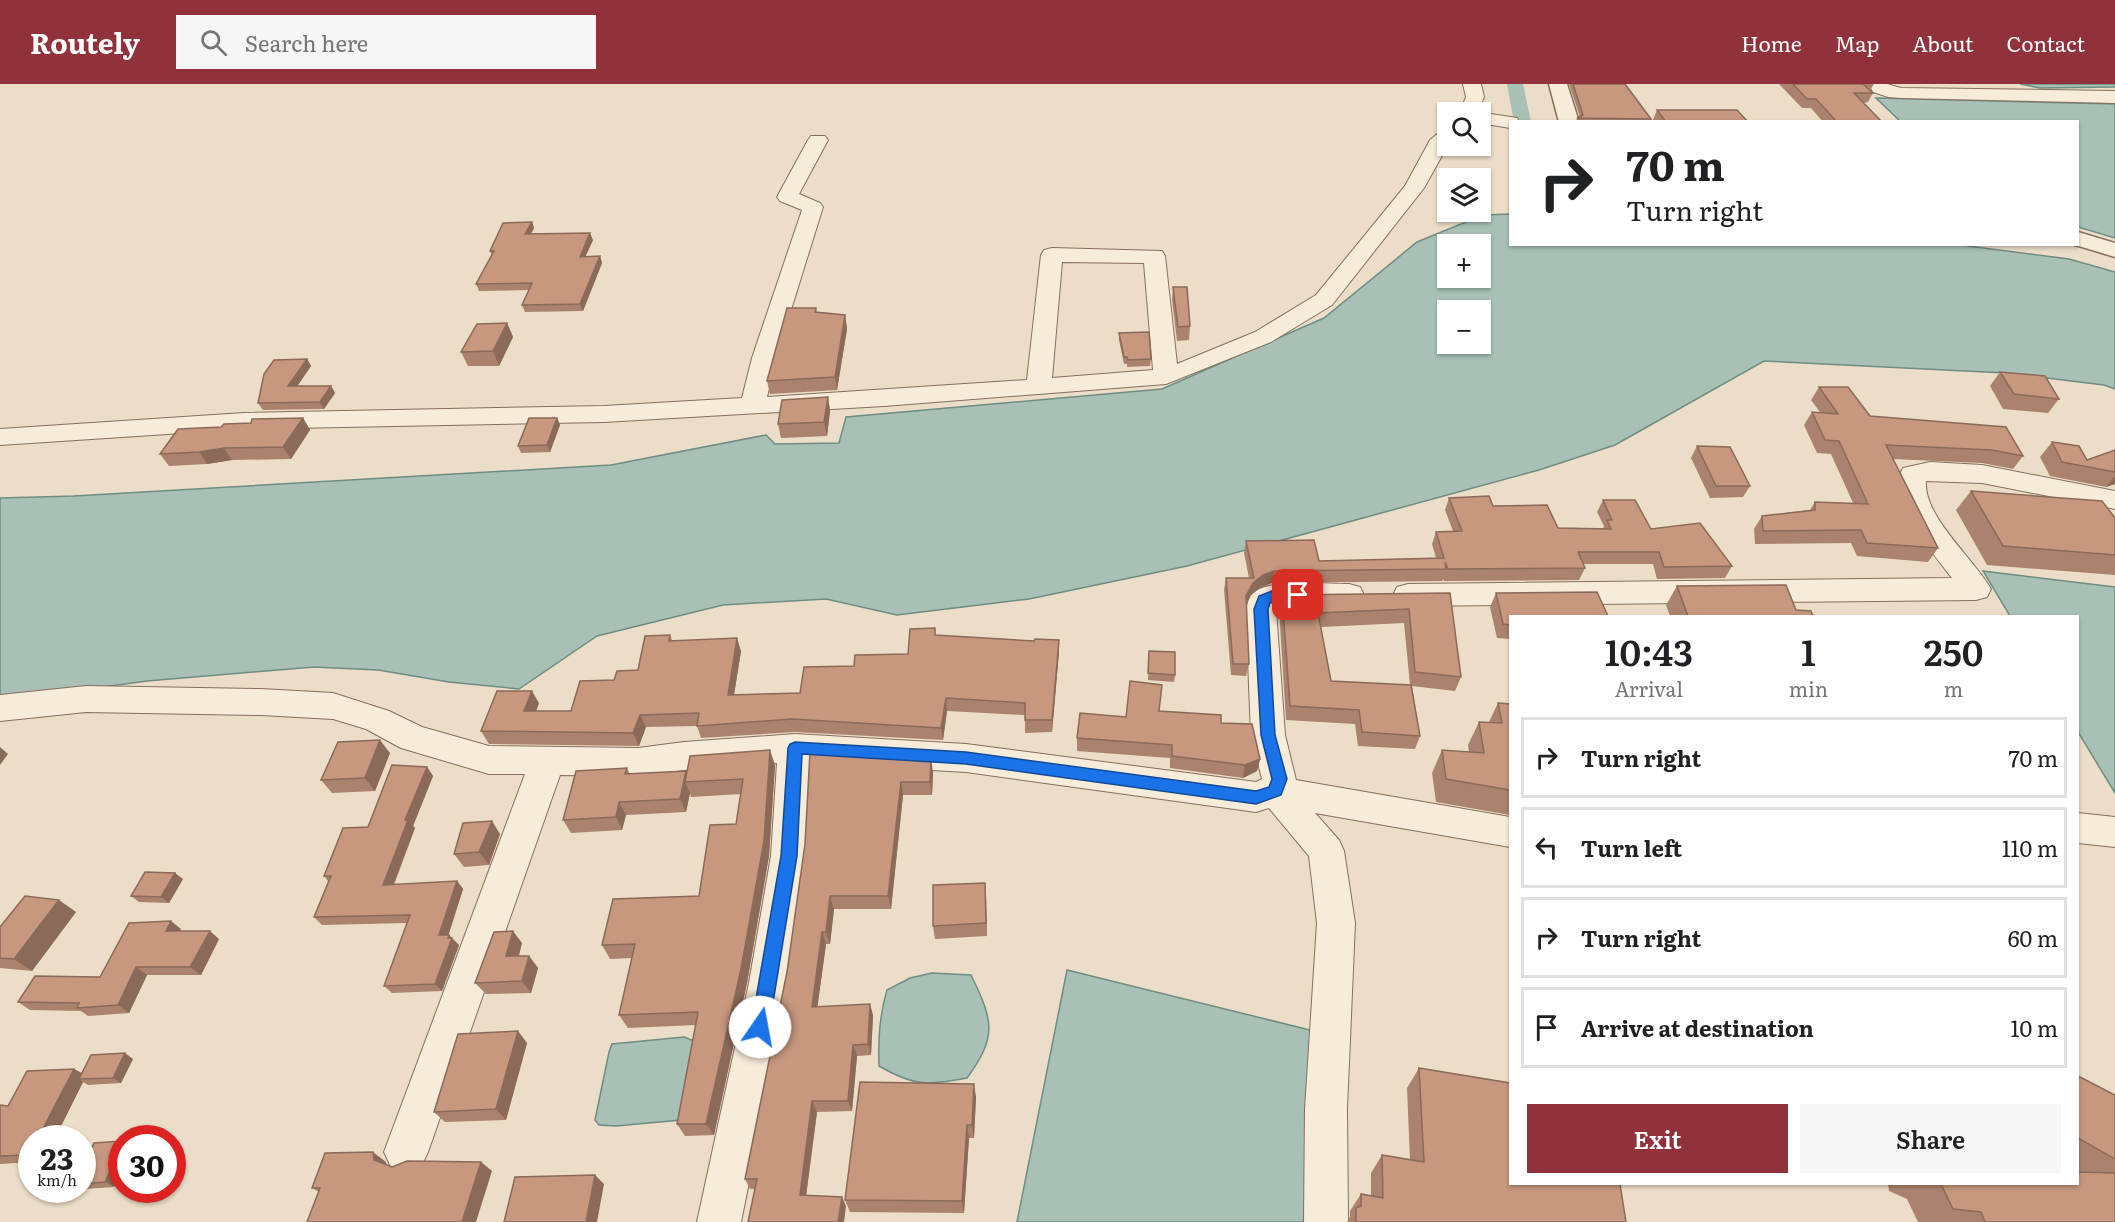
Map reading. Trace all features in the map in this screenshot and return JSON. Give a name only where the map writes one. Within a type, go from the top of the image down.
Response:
[{"type":"street","points":[[1472,84],[1472,102]]},
{"type":"street","points":[[1558,84],[1568,120]]},
{"type":"street","points":[[1878,84],[1879,88],[1888,92],[1901,93],[2115,97]]},
{"type":"street","points":[[1491,119],[1509,122]]},
{"type":"street","points":[[753,404],[764,358],[813,207],[787,197],[818,140]]},
{"type":"street","points":[[0,437],[244,421],[538,416],[884,398],[1166,377],[1263,337],[1324,300],[1414,188],[1437,144]]},
{"type":"street","points":[[2079,239],[2115,250]]},
{"type":"street","points":[[1039,387],[1052,255],[1154,256],[1166,377]]},
{"type":"street","points":[[1276,790],[1279,779],[1268,735],[1261,609],[1264,600],[1272,596],[1976,589],[1930,526],[1913,495],[1910,480],[1912,474],[1922,471],[1957,472],[2115,500]]},
{"type":"street","points":[[0,708],[87,699],[261,702],[333,706],[377,720],[413,738],[489,760],[638,762],[684,756],[795,748],[966,758],[1256,797],[1276,790],[1509,832]]},
{"type":"street","points":[[719,1222],[769,983],[789,856],[795,748]]},
{"type":"street","points":[[406,1152],[547,762]]},
{"type":"street","points":[[1276,790],[1326,851],[1336,923],[1326,1109],[1326,1222]]},
{"type":"street","points":[[2079,828],[2115,832]]},
{"type":"shaded area","points":[[2020,84],[2115,84],[2115,87],[2040,88]]},
{"type":"shaded area","points":[[1876,98],[2115,104],[2115,238],[2079,227],[2079,120],[1899,120]]},
{"type":"shaded area","points":[[1509,214],[1509,246],[1968,246],[2069,259],[2115,272],[2115,389],[2104,385],[2006,373],[1764,361],[1615,445],[1539,470],[1187,566],[1029,599],[897,615],[826,599],[723,605],[597,636],[519,689],[449,682],[378,670],[314,667],[147,681],[0,701],[0,498],[74,496],[611,465],[766,435],[775,444],[839,443],[846,417],[1162,389],[1324,318],[1417,242],[1466,222],[1491,222],[1491,215]]},
{"type":"shaded area","points":[[1983,571],[2115,587],[2115,793],[2079,734],[2079,615],[2009,615]]},
{"type":"shaded area","points":[[1067,970],[1318,1032],[1317,1222],[1017,1222]]},
{"type":"shaded area","points":[[932,973],[971,975],[988,1016],[988,1039],[984,1051],[967,1078],[932,1083],[912,1081],[879,1066],[882,1009],[887,990],[910,978]]},
{"type":"shaded area","points":[[684,1037],[694,1041],[681,1120],[616,1126],[599,1125],[595,1120],[612,1044]]},
{"type":"building","points":[[1573,84],[1625,84],[1651,119],[1577,118],[1583,115]]},
{"type":"building","points":[[1793,84],[1863,84],[1873,93],[1854,93],[1880,120],[1835,120],[1816,99],[1807,99]]},
{"type":"building","points":[[1657,110],[1737,110],[1746,120],[1664,120]]},
{"type":"building","points":[[532,222],[525,234],[590,233],[580,257],[600,256],[580,304],[522,305],[532,283],[476,284],[494,251],[490,251],[503,223]]},
{"type":"building","points":[[1173,287],[1187,287],[1190,326],[1178,327]]},
{"type":"building","points":[[787,308],[816,308],[815,312],[845,315],[835,377],[767,381]]},
{"type":"building","points":[[507,323],[493,351],[461,352],[477,324]]},
{"type":"building","points":[[1149,332],[1151,359],[1128,360],[1124,357],[1119,333]]},
{"type":"building","points":[[307,359],[288,386],[331,386],[320,402],[258,403],[264,374],[274,360]]},
{"type":"building","points":[[2000,372],[2045,376],[2059,399],[2014,394]]},
{"type":"building","points":[[1819,387],[1848,387],[1870,416],[2006,427],[2023,456],[1992,450],[1886,445],[1938,548],[1867,543],[1861,530],[1763,531],[1762,516],[1815,510],[1815,502],[1868,504],[1839,441],[1825,440],[1812,412],[1838,414]]},
{"type":"building","points":[[828,397],[824,422],[778,424],[782,400]]},
{"type":"building","points":[[303,418],[283,447],[224,448],[160,454],[178,429],[251,423],[252,419]]},
{"type":"building","points":[[529,418],[557,418],[547,445],[518,446]]},
{"type":"building","points":[[2052,442],[2079,446],[2087,460],[2115,450],[2115,472],[2062,462]]},
{"type":"building","points":[[1697,446],[1730,447],[1750,486],[1716,486]]},
{"type":"building","points":[[1971,491],[2102,501],[2115,518],[2115,555],[2003,546]]},
{"type":"building","points":[[1489,496],[1493,506],[1547,505],[1558,528],[1611,529],[1607,520],[1612,520],[1603,500],[1635,500],[1651,529],[1700,523],[1732,566],[1664,567],[1659,552],[1578,552],[1585,568],[1448,569],[1445,562],[1446,569],[1274,571],[1263,575],[1253,583],[1246,596],[1249,664],[1233,664],[1226,578],[1254,578],[1246,541],[1314,540],[1319,561],[1444,558],[1436,532],[1462,531],[1449,498]]},
{"type":"building","points":[[1786,585],[1796,610],[1811,611],[1813,615],[1688,615],[1677,586]]},
{"type":"building","points":[[1597,592],[1608,615],[1509,615],[1509,625],[1503,624],[1496,593]]},
{"type":"building","points":[[1450,593],[1461,677],[1415,672],[1409,609],[1318,613],[1331,681],[1411,685],[1420,736],[1362,732],[1359,710],[1290,706],[1282,595]]},
{"type":"building","points":[[935,628],[935,635],[1034,641],[1035,639],[1059,640],[1052,720],[1025,720],[1025,703],[946,698],[941,728],[792,719],[697,726],[699,713],[640,715],[633,733],[481,731],[497,691],[532,691],[524,711],[571,711],[580,681],[614,680],[617,671],[638,670],[645,636],[670,635],[669,641],[737,638],[728,695],[800,693],[804,667],[854,666],[855,655],[908,654],[910,629]]},
{"type":"building","points":[[1149,651],[1175,652],[1175,675],[1148,673]]},
{"type":"building","points":[[1130,681],[1162,685],[1159,711],[1221,715],[1221,723],[1252,724],[1260,759],[1245,765],[1172,756],[1172,745],[1077,738],[1080,713],[1126,717]]},
{"type":"building","points":[[1498,703],[1509,704],[1509,790],[1446,779],[1442,750],[1484,753],[1479,722],[1502,723]]},
{"type":"building","points":[[380,740],[365,778],[321,780],[338,742]]},
{"type":"building","points":[[770,750],[764,841],[741,969],[706,1124],[677,1124],[698,1012],[619,1015],[635,944],[602,945],[613,899],[699,896],[710,825],[736,824],[743,779],[685,782],[690,756]]},
{"type":"building","points":[[810,752],[931,759],[930,782],[901,782],[888,896],[830,896],[826,932],[822,932],[812,1007],[870,1004],[868,1044],[853,1045],[848,1101],[812,1101],[800,1195],[842,1197],[838,1222],[748,1222],[757,1179],[745,1179],[787,972],[805,844]]},
{"type":"building","points":[[392,765],[427,767],[405,820],[408,820],[383,885],[457,881],[439,935],[449,935],[448,938],[452,938],[435,984],[384,986],[410,915],[314,917],[331,876],[324,876],[343,828],[368,827]]},
{"type":"building","points":[[627,768],[625,774],[686,771],[680,799],[619,802],[616,817],[563,820],[576,771]]},
{"type":"building","points":[[492,821],[479,852],[454,854],[463,823]]},
{"type":"building","points":[[145,872],[175,873],[161,897],[131,896]]},
{"type":"building","points":[[985,883],[986,923],[933,926],[933,885]]},
{"type":"building","points":[[25,896],[59,900],[14,959],[0,958],[0,927]]},
{"type":"building","points":[[171,921],[166,931],[210,931],[190,967],[136,967],[118,1005],[77,1008],[79,1003],[18,1002],[35,976],[100,977],[129,923]]},
{"type":"building","points":[[513,931],[506,956],[529,956],[522,981],[475,983],[494,932]]},
{"type":"building","points":[[518,1031],[496,1109],[434,1112],[458,1034]]},
{"type":"building","points":[[125,1053],[113,1078],[79,1079],[91,1055]]},
{"type":"building","points":[[1419,1068],[1509,1083],[1509,1185],[1620,1185],[1626,1222],[1356,1222],[1356,1208],[1361,1206],[1361,1194],[1383,1198],[1382,1155],[1424,1162]]},
{"type":"building","points":[[74,1069],[45,1125],[18,1125],[18,1155],[0,1156],[0,1105],[8,1106],[27,1071]]},
{"type":"building","points":[[2079,1077],[2115,1095],[2115,1159],[2079,1139]]},
{"type":"building","points":[[860,1082],[974,1084],[972,1125],[967,1125],[962,1201],[845,1200]]},
{"type":"building","points":[[108,1142],[108,1175],[105,1182],[96,1183],[96,1143]]},
{"type":"building","points":[[373,1152],[374,1160],[392,1167],[407,1161],[481,1162],[462,1222],[307,1222],[320,1188],[312,1188],[325,1153]]},
{"type":"building","points":[[2079,1172],[2115,1173],[2115,1222],[1985,1222],[1981,1212],[1953,1209],[1941,1185],[2079,1185]]},
{"type":"building","points":[[595,1175],[586,1222],[504,1222],[515,1177]]},
{"type":"waterway","points":[[1515,84],[1523,120]]},
{"type":"route","points":[[760,1027],[789,856],[795,748],[966,758],[1256,797],[1268,795],[1276,790],[1279,779],[1268,735],[1261,609],[1264,600],[1272,596],[1298,595]]}]
